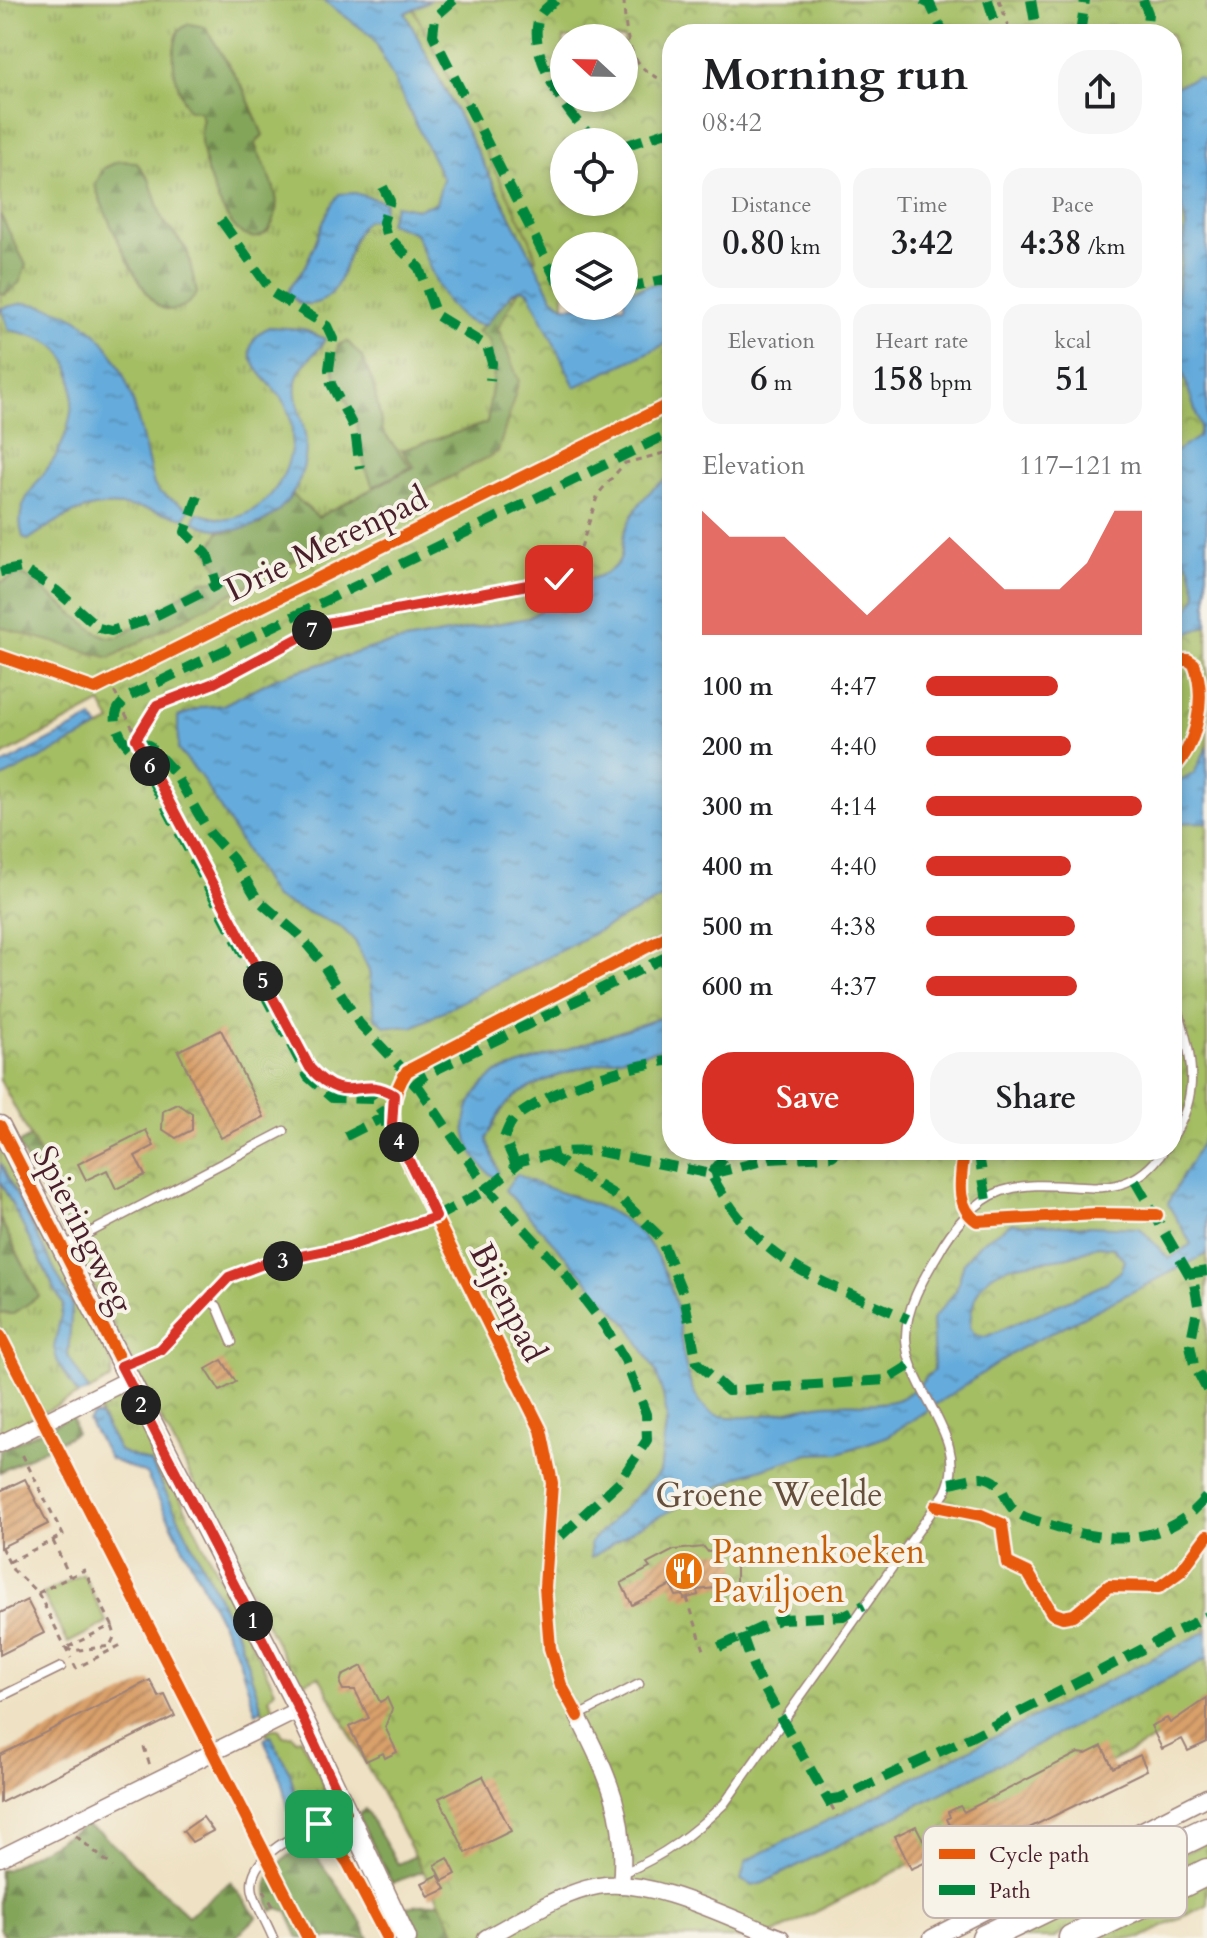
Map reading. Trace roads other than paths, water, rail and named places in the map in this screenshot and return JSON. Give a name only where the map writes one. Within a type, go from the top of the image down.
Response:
[{"type":"highway","points":[[1187,1840],[1207,1830]]},
{"type":"highway","points":[[1187,1882],[1207,1872]]},
{"type":"highway","points":[[985,1938],[1026,1918]]},
{"type":"highway","points":[[1072,1938],[1113,1918]]},
{"type":"street","name":"Spieringweg","points":[[0,1126],[298,1710],[406,1938]]},
{"type":"street","points":[[7,1440],[124,1373]]},
{"type":"street","points":[[0,1858],[298,1710]]},
{"type":"street","points":[[578,1716],[610,1779],[619,1806],[624,1841],[622,1879]]},
{"type":"street","points":[[1150,1826],[1207,1797]]},
{"type":"street","points":[[486,1938],[576,1892],[622,1879],[781,1938]]},
{"type":"street","points":[[932,1938],[971,1918]]},
{"type":"lane","points":[[1182,1031],[1194,1085],[1182,1120]]},
{"type":"lane","points":[[61,1247],[284,1131]]},
{"type":"lane","points":[[622,1879],[684,1842],[724,1804],[945,1493],[950,1483],[950,1453],[908,1355],[908,1319],[939,1252],[968,1215],[1004,1190],[1122,1186],[1147,1173],[1157,1160]]},
{"type":"lane","points":[[124,1373],[160,1350],[208,1300],[217,1306],[232,1342]]},
{"type":"lane","points":[[0,1697],[61,1667]]},
{"type":"lane","points":[[578,1716],[639,1684]]},
{"type":"lane","points":[[273,1938],[252,1890],[254,1869],[265,1856],[304,1831],[347,1812]]},
{"type":"water","points":[[323,0],[431,0],[405,13],[550,292],[550,320],[638,320],[638,288],[662,282],[662,346],[575,387],[529,292],[522,289],[512,293],[485,325],[459,315],[441,291],[415,233],[389,223],[395,205],[417,209],[436,203],[443,179],[373,37]]},
{"type":"water","points":[[1197,77],[1207,83],[1207,625],[1182,636],[1182,612],[1187,612],[1197,595],[1190,567],[1182,554],[1182,447],[1198,437],[1200,426],[1182,370],[1182,256],[1186,227],[1182,206],[1182,84]]},
{"type":"water","points":[[355,193],[385,202],[380,220],[367,220],[358,231],[336,286],[328,296],[316,303],[300,304],[288,293],[290,287],[307,262],[339,194]]},
{"type":"water","points":[[24,303],[59,310],[85,324],[105,343],[120,367],[131,394],[154,485],[159,492],[189,509],[185,518],[139,508],[104,506],[69,515],[28,540],[23,537],[20,525],[24,504],[62,444],[71,413],[72,396],[72,380],[61,353],[50,343],[9,330],[1,308]]},
{"type":"water","points":[[269,327],[303,329],[325,339],[297,378],[297,403],[306,445],[304,467],[286,503],[271,516],[236,530],[215,529],[194,522],[197,513],[223,519],[244,515],[271,494],[288,463],[292,428],[288,411],[251,356],[255,338]]},
{"type":"water","points":[[662,482],[662,898],[413,1027],[385,1026],[375,1018],[369,971],[355,941],[340,926],[274,898],[200,775],[178,750],[178,717],[202,707],[223,705],[276,678],[378,646],[528,618],[567,588],[616,566],[632,516]]},
{"type":"water","points":[[92,718],[99,728],[0,779],[0,766]]},
{"type":"water","points":[[1207,747],[1207,822],[1182,823],[1182,780],[1194,773]]},
{"type":"water","points":[[662,1017],[662,1049],[559,1075],[518,1094],[505,1106],[487,1139],[498,1171],[496,1178],[474,1155],[468,1143],[466,1120],[472,1099],[497,1073]]},
{"type":"water","points":[[1207,1131],[1207,1254],[1019,1349],[888,1436],[839,1453],[809,1454],[740,1476],[636,1528],[591,1558],[590,1543],[660,1472],[667,1417],[663,1395],[656,1372],[630,1327],[505,1190],[517,1174],[605,1209],[636,1229],[653,1250],[668,1281],[676,1305],[686,1370],[699,1400],[708,1411],[721,1416],[745,1417],[818,1405],[887,1402],[906,1395],[934,1370],[932,1320],[956,1291],[964,1262],[979,1244],[1012,1223],[1140,1228],[1169,1259],[1191,1244],[1168,1204]],"holes":[[[1098,1246],[1114,1248],[1125,1261],[1121,1271],[1105,1284],[985,1337],[975,1335],[970,1327],[973,1305],[980,1288],[989,1277],[1001,1270],[1072,1256]]]},
{"type":"water","points":[[0,1163],[72,1304],[68,1356],[89,1391],[78,1395],[58,1363],[54,1348],[63,1305],[0,1181]]},
{"type":"water","points":[[93,1415],[100,1416],[119,1451],[151,1463],[239,1638],[262,1709],[256,1713],[237,1654],[146,1474],[110,1459],[88,1421]]},
{"type":"water","points":[[1207,1631],[1207,1659],[763,1883],[753,1886],[741,1880],[746,1861]]},
{"type":"water","points":[[271,1736],[290,1773],[298,1810],[289,1812],[281,1780],[264,1739]]},
{"type":"place","name":"Pannenkoeken Paviljoen","points":[[684,1571]]},
{"type":"park label","name":"Groene Weelde","points":[[769,1494]]}]
